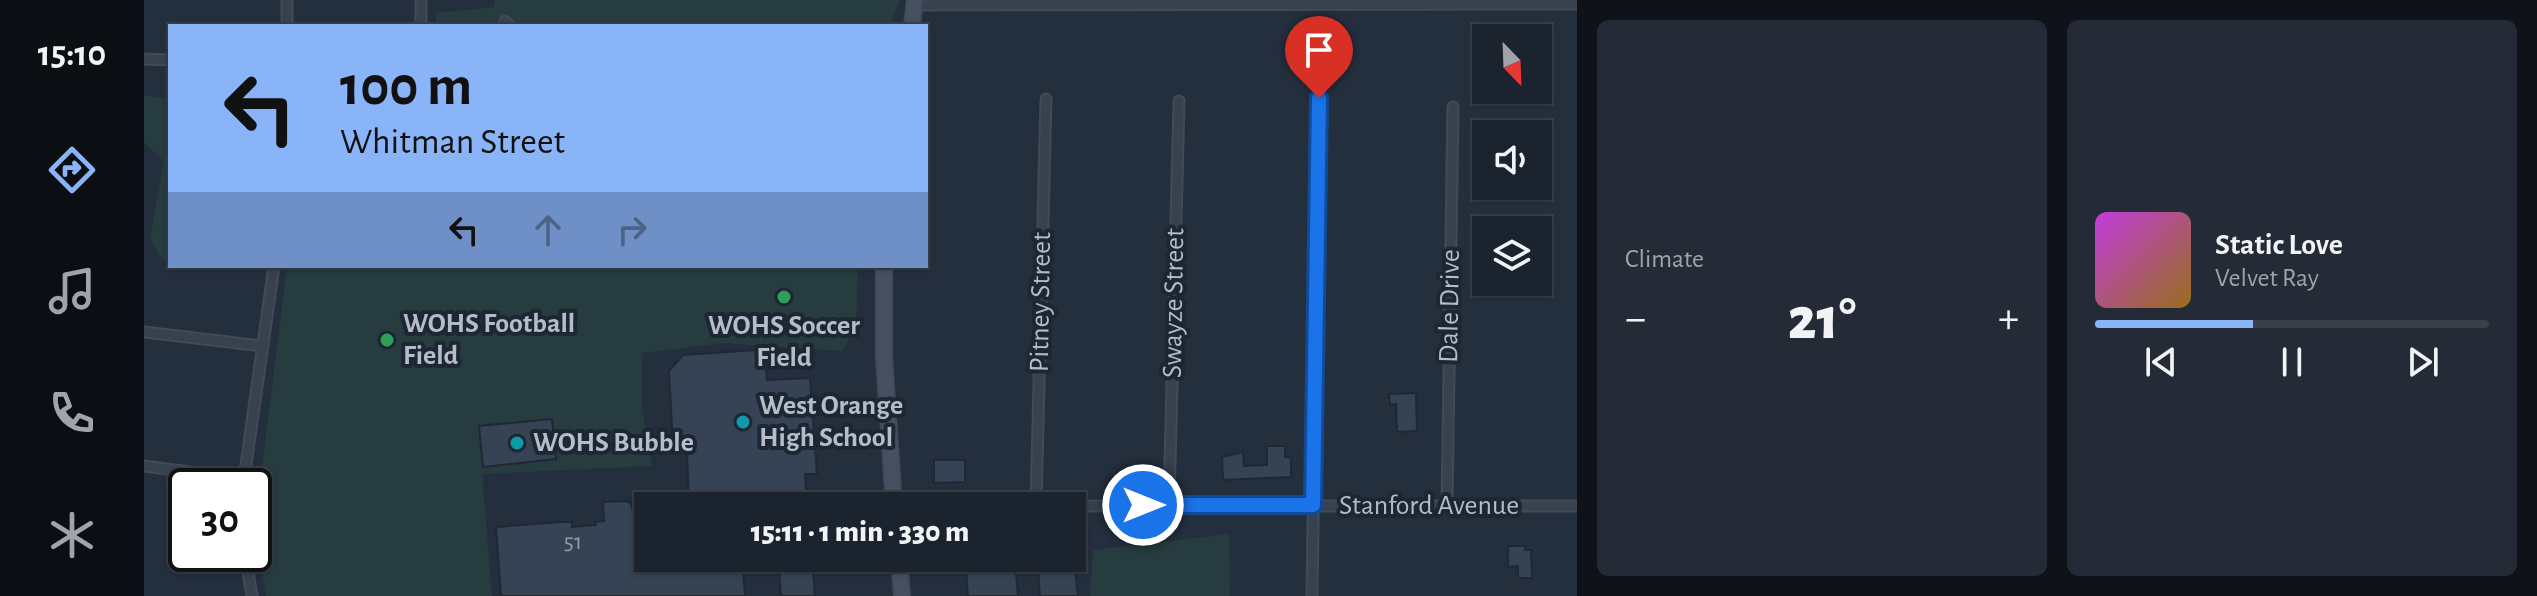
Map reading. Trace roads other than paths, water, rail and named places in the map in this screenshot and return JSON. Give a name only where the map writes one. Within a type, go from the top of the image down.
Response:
[{"type":"main road","points":[[912,24],[915,3]]},
{"type":"main road","points":[[884,268],[884,357],[893,492]]},
{"type":"main road","points":[[900,572],[902,596]]},
{"type":"street","points":[[287,0],[287,24]]},
{"type":"street","points":[[421,0],[421,24]]},
{"type":"street","points":[[915,3],[1577,4]]},
{"type":"street","points":[[144,59],[168,60]]},
{"type":"street","points":[[1312,596],[1319,98]]},
{"type":"street","name":"Pitney Street","points":[[1036,492],[1046,99]]},
{"type":"street","name":"Swayze Street","points":[[1169,505],[1179,101]]},
{"type":"street","name":"Dale Drive","points":[[1447,506],[1453,107]]},
{"type":"street","points":[[246,468],[274,268]]},
{"type":"street","points":[[144,332],[263,346]]},
{"type":"street","points":[[144,466],[168,470]]},
{"type":"street","name":"Stanford Avenue","points":[[1086,505],[1577,506]]},
{"type":"street","points":[[248,572],[252,596]]},
{"type":"place","name":"WOHS Soccer Field","points":[[784,297]]},
{"type":"place","name":"WOHS Football Field","points":[[387,340]]},
{"type":"place","name":"West Orange High School","points":[[743,422]]},
{"type":"place","name":"WOHS Bubble","points":[[517,443]]}]
